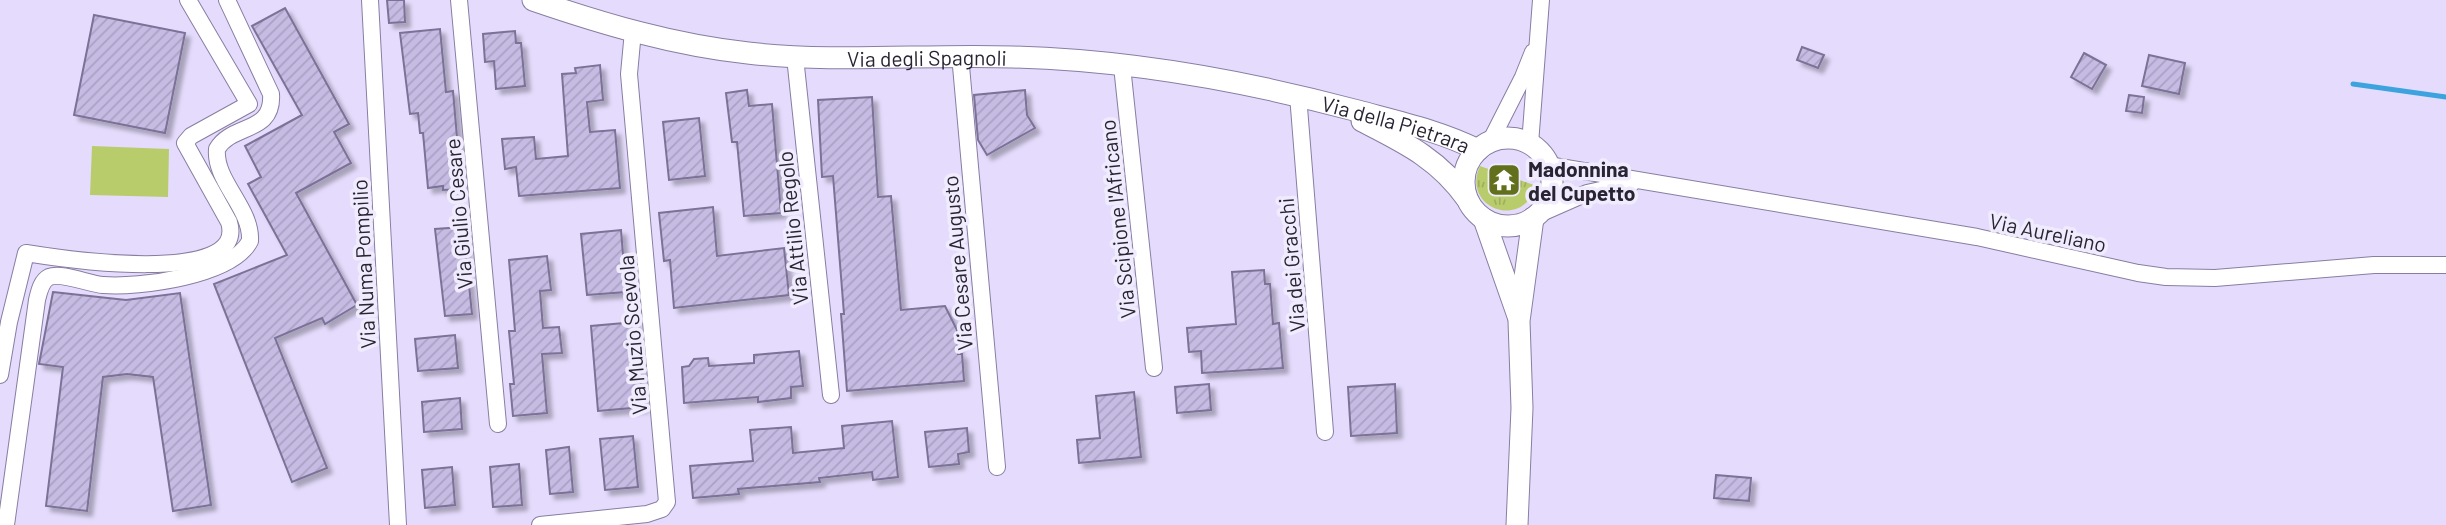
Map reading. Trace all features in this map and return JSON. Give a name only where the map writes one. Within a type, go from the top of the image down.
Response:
[{"type":"street","points":[[0,375],[9,321],[26,253],[74,261],[133,265],[169,264],[210,254],[225,246],[230,239],[232,231],[229,222],[185,143],[191,136],[249,104],[188,0]]},
{"type":"street","points":[[6,525],[37,300],[43,282],[58,276],[103,285],[158,282],[222,264],[244,251],[250,241],[246,219],[217,162],[217,149],[227,138],[262,121],[270,109],[271,94],[227,0]]},
{"type":"street","name":"Via Numa Pompilio","points":[[370,0],[398,525]]},
{"type":"street","name":"Via Giulio Cesare","points":[[459,0],[498,424]]},
{"type":"street","name":"Via degli Spagnoli","points":[[533,0],[633,31],[722,50],[795,57],[960,55],[1049,58],[1149,69],[1298,95],[1323,102]]},
{"type":"street","points":[[1530,144],[1541,0]]},
{"type":"street","name":"Via Muzio Scevola","points":[[540,525],[647,514],[662,509],[667,502],[629,75],[633,31]]},
{"type":"street","points":[[1519,321],[1484,219],[1469,202],[1464,189],[1465,174],[1469,161],[1484,146],[1523,77],[1539,36]]},
{"type":"street","name":"Via Cesare Augusto","points":[[960,55],[997,467]]},
{"type":"street","name":"Via Attilio Regolo","points":[[795,57],[831,395]]},
{"type":"street","name":"Via Scipione l'Africano","points":[[1122,66],[1154,368]]},
{"type":"street","name":"Via dei Gracchi","points":[[1298,95],[1325,432]]},
{"type":"street","name":"Via della Pietrara","points":[[1323,102],[1484,146]]},
{"type":"street","name":"Via della Pietrara","points":[[1323,102],[1408,144],[1435,162],[1454,181],[1469,202]]},
{"type":"street","points":[[1484,146],[1513,139],[1530,144],[1541,153],[1548,165],[1552,186],[1549,197],[1535,216],[1521,224],[1509,226],[1484,219]]},
{"type":"street","name":"Via Aureliano","points":[[1548,165],[1977,237],[2166,278],[2215,278],[2374,265],[2446,265]]},
{"type":"street","name":"Via Aureliano","points":[[1535,216],[1587,193],[1644,180]]},
{"type":"street","points":[[1517,525],[1522,408],[1519,321],[1535,216]]},
{"type":"green space","points":[[92,146],[169,149],[168,197],[90,195]]},
{"type":"green space","points":[[1480,166],[1537,186],[1529,200],[1518,208],[1495,208],[1485,202],[1478,192],[1476,180]]},
{"type":"building","points":[[387,0],[404,0],[405,22],[389,23]]},
{"type":"building","points":[[285,8],[349,124],[334,132],[351,163],[296,193],[357,305],[325,324],[322,318],[275,338],[327,468],[292,482],[214,284],[287,255],[248,184],[261,177],[245,146],[302,115],[252,26]]},
{"type":"building","points":[[94,15],[185,33],[165,133],[74,115]]},
{"type":"building","points":[[440,29],[446,92],[453,91],[460,189],[443,190],[443,186],[428,188],[423,133],[420,133],[418,113],[410,114],[400,33]]},
{"type":"building","points":[[515,31],[516,43],[521,43],[525,86],[496,89],[494,61],[485,62],[483,34]]},
{"type":"building","points":[[1802,47],[1824,55],[1818,68],[1797,60]]},
{"type":"building","points":[[2084,53],[2106,65],[2092,89],[2071,77]]},
{"type":"building","points":[[2149,55],[2185,63],[2179,94],[2142,86]]},
{"type":"building","points":[[600,65],[603,100],[587,102],[590,132],[615,130],[620,188],[519,196],[516,167],[505,169],[502,139],[534,137],[536,159],[568,156],[562,74],[576,73],[575,68]]},
{"type":"building","points":[[747,90],[749,106],[772,104],[781,213],[744,216],[737,142],[732,142],[726,93]]},
{"type":"building","points":[[1025,90],[1027,115],[1035,128],[987,155],[978,140],[974,95]]},
{"type":"building","points":[[2129,95],[2144,97],[2142,113],[2126,111]]},
{"type":"building","points":[[872,97],[878,197],[891,196],[901,310],[945,306],[957,330],[958,354],[962,354],[964,381],[847,391],[833,176],[822,177],[818,100]]},
{"type":"building","points":[[699,118],[705,176],[669,180],[663,122]]},
{"type":"building","points":[[713,207],[717,256],[784,248],[789,295],[674,308],[670,260],[664,261],[659,213]]},
{"type":"building","points":[[463,227],[472,314],[445,316],[435,229]]},
{"type":"building","points":[[621,230],[626,292],[587,295],[581,234]]},
{"type":"building","points":[[547,256],[551,290],[540,291],[543,328],[559,327],[562,353],[542,354],[547,413],[513,416],[510,384],[514,384],[509,331],[515,331],[509,260]]},
{"type":"building","points":[[1264,270],[1265,284],[1270,284],[1273,324],[1279,323],[1283,368],[1202,373],[1201,351],[1189,352],[1187,328],[1236,324],[1232,272]]},
{"type":"building","points":[[53,292],[126,300],[180,293],[211,505],[173,511],[153,377],[127,374],[103,377],[87,511],[46,506],[63,367],[39,364]]},
{"type":"building","points":[[635,322],[643,407],[598,411],[591,326]]},
{"type":"building","points":[[455,335],[458,368],[418,371],[415,339]]},
{"type":"building","points":[[799,351],[803,386],[791,387],[791,398],[758,402],[758,397],[684,403],[682,367],[689,366],[694,359],[708,358],[709,366],[754,363],[754,355]]},
{"type":"building","points":[[1209,384],[1211,410],[1177,413],[1175,387]]},
{"type":"building","points":[[1395,384],[1397,433],[1351,436],[1348,387]]},
{"type":"building","points":[[1134,392],[1141,457],[1079,463],[1077,440],[1100,438],[1096,396]]},
{"type":"building","points":[[460,398],[462,429],[424,432],[422,402]]},
{"type":"building","points":[[892,421],[898,477],[873,480],[872,472],[819,478],[820,482],[738,489],[739,494],[693,498],[690,466],[753,461],[750,430],[791,427],[793,453],[844,448],[842,426]]},
{"type":"building","points":[[967,428],[969,452],[958,454],[959,464],[929,467],[925,432]]},
{"type":"building","points":[[633,436],[638,487],[605,490],[600,439]]},
{"type":"building","points":[[569,447],[573,492],[550,494],[546,450]]},
{"type":"building","points":[[519,464],[522,505],[493,507],[490,467]]},
{"type":"building","points":[[452,467],[455,505],[425,508],[422,470]]},
{"type":"building","points":[[1716,475],[1751,478],[1749,501],[1714,498]]},
{"type":"waterway","points":[[2353,84],[2446,97]]},
{"type":"place","name":"Madonnina del Cupetto","points":[[1504,180]]}]
